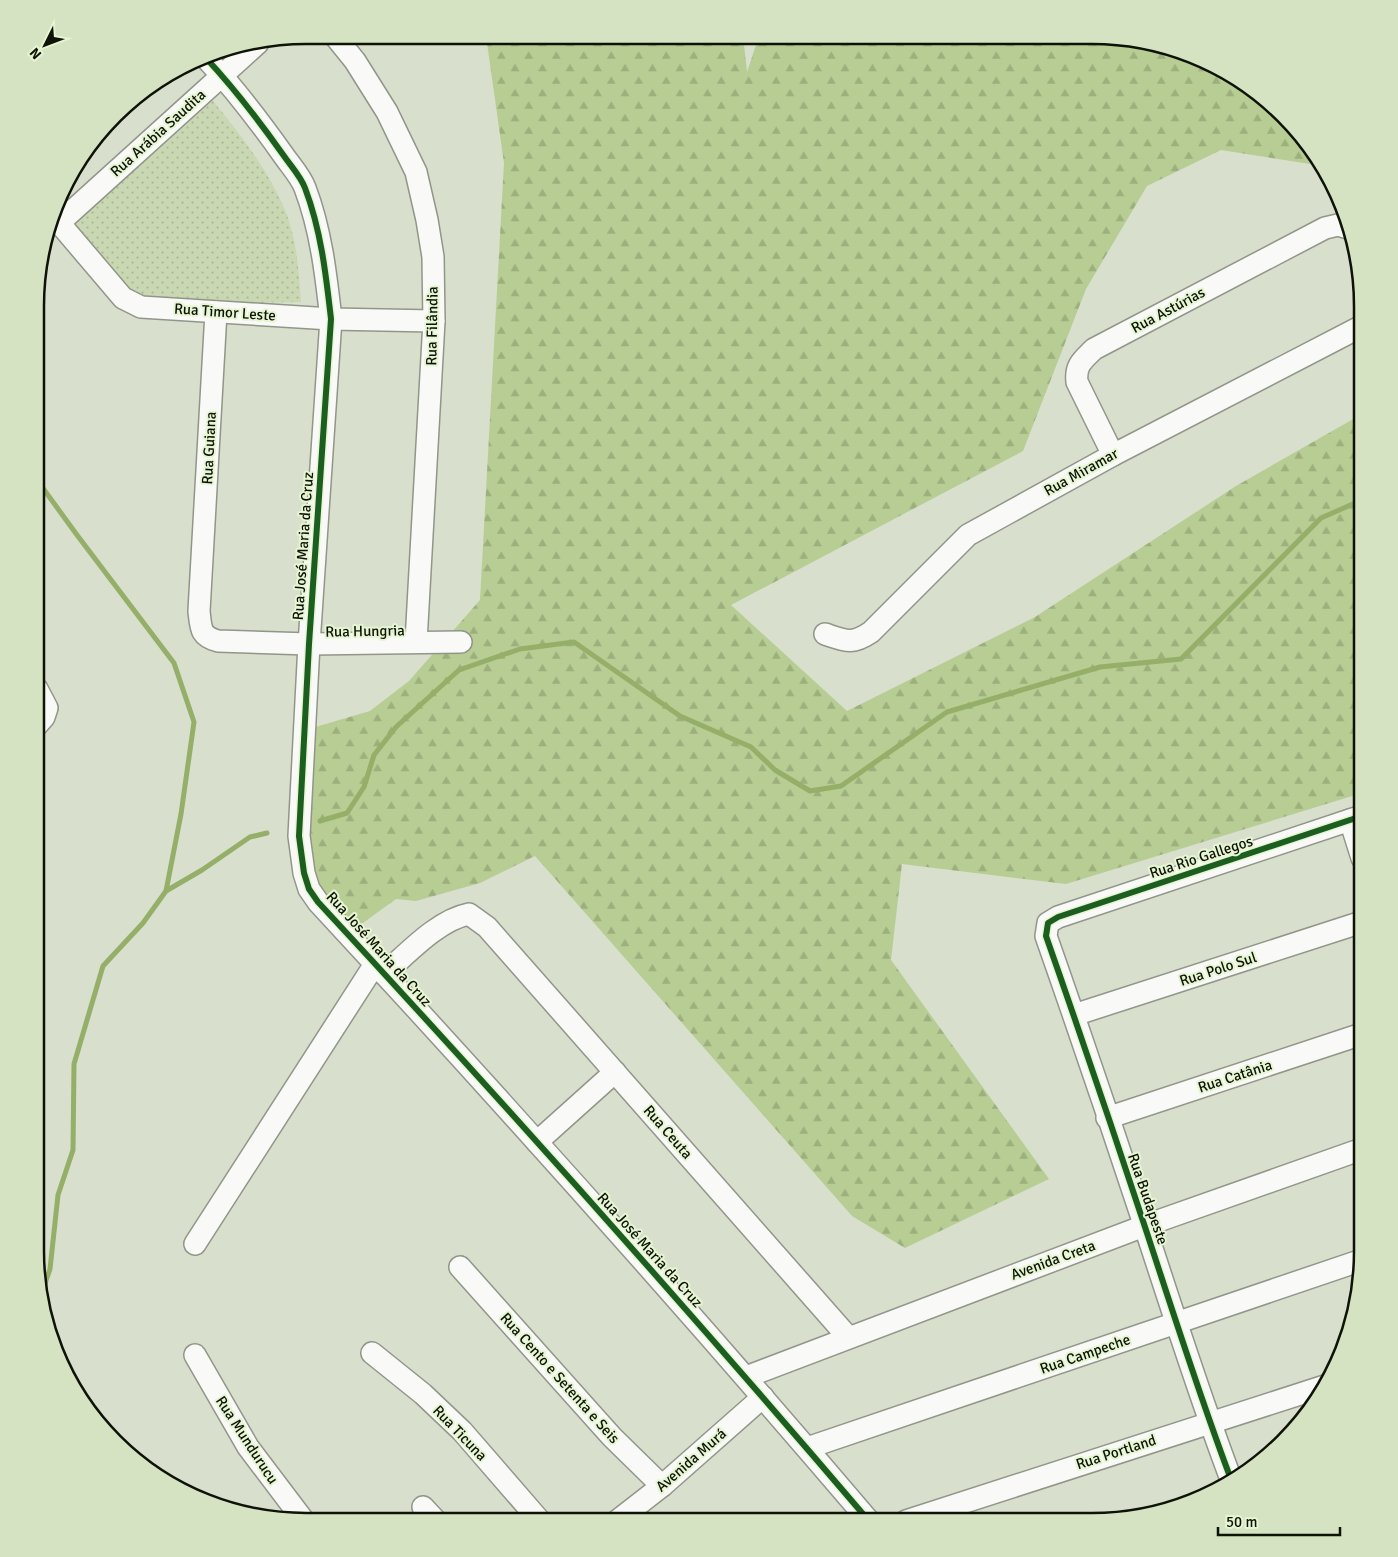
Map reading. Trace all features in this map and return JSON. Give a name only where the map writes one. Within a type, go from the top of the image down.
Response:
[{"type":"street","name":"Rua Filândia","points":[[341,44],[355,61],[387,112],[416,172],[428,220],[433,257],[434,321],[416,642]]},
{"type":"street","name":"Rua Arábia Saudita","points":[[60,218],[250,50]]},
{"type":"street","name":"Rua José Maria da Cruz","points":[[210,62],[272,140],[305,186],[318,230],[326,271],[332,319],[309,644],[299,836],[304,873],[309,889],[318,902],[537,1142],[746,1377],[862,1513]]},
{"type":"street","name":"Rua Timor Leste","points":[[58,221],[123,298],[141,307],[332,319],[434,321]]},
{"type":"street","name":"Rua Astúrias","points":[[1112,455],[1077,382],[1076,372],[1081,361],[1094,349],[1325,228],[1341,226]]},
{"type":"street","name":"Rua Guiana","points":[[202,583],[216,312]]},
{"type":"street","name":"Rua Miramar","points":[[825,634],[848,642],[860,640],[871,632],[968,535],[1112,455],[1354,330]]},
{"type":"street","name":"Rua Hungria","points":[[202,583],[199,611],[203,633],[207,638],[218,641],[309,644],[462,642]]},
{"type":"street","points":[[44,702],[47,708],[44,716]]},
{"type":"street","name":"Rua Rio Gallegos","points":[[1048,923],[1058,917],[1354,819]]},
{"type":"street","name":"Rua Ceuta","points":[[195,1244],[380,969],[456,917],[469,914],[487,927],[848,1337]]},
{"type":"street","name":"Rua Budapeste","points":[[1048,923],[1046,936],[1074,1015],[1175,1324],[1229,1474]]},
{"type":"street","name":"Rua Polo Sul","points":[[1074,1015],[1354,925]]},
{"type":"street","name":"Rua Catânia","points":[[1107,1118],[1354,1037]]},
{"type":"street","points":[[537,1142],[615,1072]]},
{"type":"street","name":"Avenida Creta","points":[[746,1377],[1144,1226],[1354,1152]]},
{"type":"street","name":"Rua Campeche","points":[[807,1448],[1354,1263]]},
{"type":"street","name":"Rua Cento e Setenta e Seis","points":[[460,1266],[612,1437],[662,1486]]},
{"type":"street","name":"Rua Ticuna","points":[[372,1353],[422,1394],[462,1431],[533,1513]]},
{"type":"street","name":"Rua Mundurucu","points":[[195,1355],[248,1447],[298,1513]]},
{"type":"street","name":"Rua Portland","points":[[930,1513],[1315,1389]]},
{"type":"street","name":"Avenida Murá","points":[[629,1513],[763,1397]]},
{"type":"green space","points":[[487,44],[744,44],[747,72],[756,44],[1109,44],[1126,46],[1160,53],[1192,64],[1238,88],[1265,109],[1289,133],[1313,164],[1221,150],[1147,186],[1086,289],[1023,451],[731,605],[847,711],[1035,617],[1236,486],[1354,419],[1354,795],[1066,884],[902,864],[891,960],[1049,1179],[905,1248],[852,1216],[535,856],[480,883],[416,901],[396,899],[356,928],[319,891],[310,869],[307,833],[312,728],[370,711],[409,681],[480,600],[504,163]]},
{"type":"green space","points":[[210,97],[253,153],[280,199],[293,236],[301,302],[231,303],[143,297],[129,288],[71,223]]},
{"type":"waterway","points":[[44,490],[174,663],[194,722],[181,814],[166,891]]},
{"type":"waterway","points":[[320,821],[347,813],[364,787],[374,755],[396,727],[459,670],[520,649],[574,642],[680,716],[751,747],[775,770],[810,791],[841,786],[947,712],[1100,667],[1181,659],[1321,518],[1354,504]]},
{"type":"waterway","points":[[46,1282],[50,1269],[58,1195],[73,1150],[74,1064],[103,966],[143,923],[166,891],[202,870],[250,837],[267,833]]},
{"type":"cycle path","points":[[210,63],[256,118],[303,184],[311,204],[319,236],[331,319],[309,644],[299,836],[304,873],[309,889],[318,902],[666,1286],[862,1513]]},
{"type":"cycle path","points":[[1229,1474],[1046,936],[1048,923],[1058,917],[1354,819]]}]
